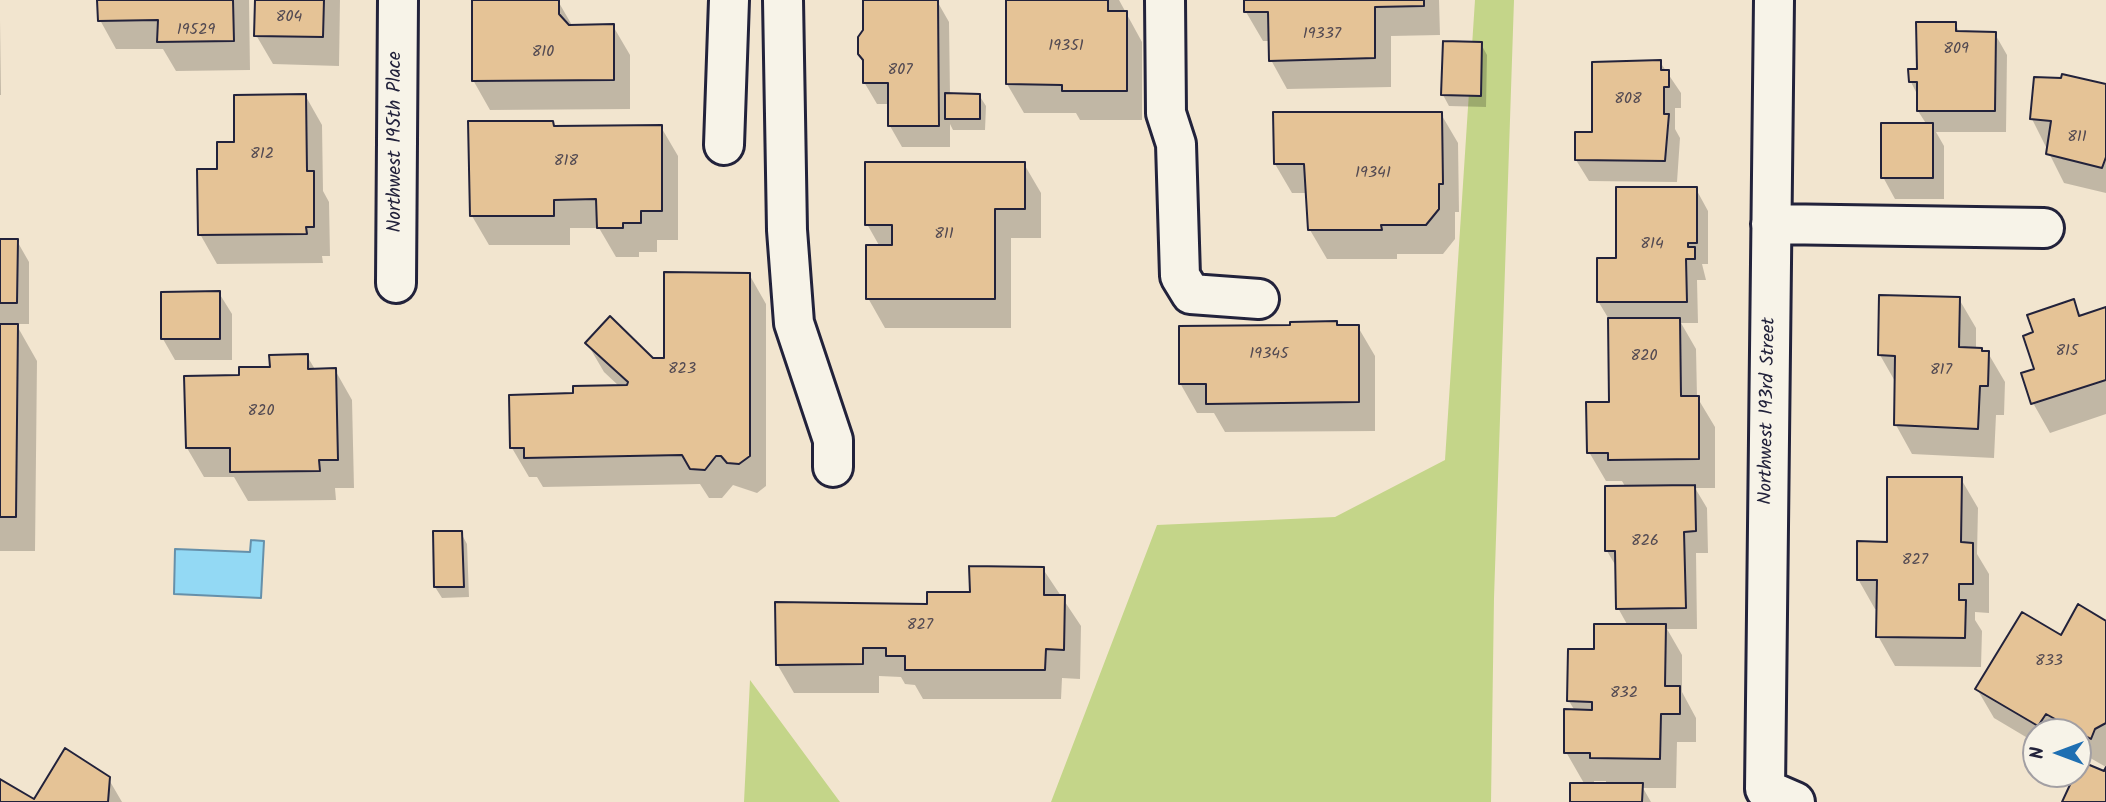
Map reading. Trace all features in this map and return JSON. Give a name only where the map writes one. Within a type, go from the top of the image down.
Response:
[{"type":"street","name":"Northwest 195th Place","points":[[397,283],[398,0]]},
{"type":"street","points":[[724,145],[729,0]]},
{"type":"street","points":[[783,0],[787,230],[794,323],[833,440],[833,467]]},
{"type":"street","points":[[1165,0],[1166,113],[1175,144],[1180,276],[1191,294],[1259,299]]},
{"type":"street","name":"Northwest 193rd Street","points":[[1774,0],[1765,789],[1795,802]]},
{"type":"street","points":[[1771,224],[2044,228]]},
{"type":"green space","points":[[1475,0],[1514,0],[1494,598],[1491,802],[1051,802],[1157,525],[1335,517],[1445,460]]},
{"type":"green space","points":[[750,680],[840,802],[744,802]]},
{"type":"water","points":[[251,540],[264,541],[261,598],[174,594],[175,549],[250,552]]},
{"type":"building","points":[[97,0],[233,0],[234,41],[157,42],[158,20],[98,21]]},
{"type":"building","points":[[255,0],[324,0],[323,37],[254,36]]},
{"type":"building","points":[[472,0],[559,0],[559,14],[569,25],[614,24],[614,80],[472,81]]},
{"type":"building","points":[[863,0],[938,0],[939,126],[888,126],[888,83],[863,83],[863,60],[858,54],[858,37],[863,30]]},
{"type":"building","points":[[1006,0],[1108,0],[1108,11],[1127,11],[1127,91],[1062,91],[1062,85],[1006,84]]},
{"type":"building","points":[[1244,0],[1424,0],[1424,6],[1375,7],[1375,58],[1269,61],[1268,12],[1244,12]]},
{"type":"building","points":[[1916,22],[1956,22],[1956,31],[1996,32],[1995,111],[1917,111],[1917,82],[1909,82],[1908,69],[1917,69]]},
{"type":"building","points":[[1443,41],[1482,42],[1481,96],[1441,95]]},
{"type":"building","points":[[1661,60],[1661,70],[1669,70],[1669,87],[1664,87],[1664,114],[1669,114],[1665,161],[1575,160],[1575,132],[1592,132],[1592,62]]},
{"type":"building","points":[[2062,74],[2106,84],[2106,157],[2102,168],[2046,154],[2051,121],[2030,119],[2034,77],[2061,78]]},
{"type":"building","points":[[945,93],[980,94],[980,119],[945,119]]},
{"type":"building","points":[[306,94],[307,171],[314,171],[314,227],[306,227],[307,234],[198,235],[197,169],[217,169],[217,142],[234,142],[234,95]]},
{"type":"building","points":[[1273,112],[1442,112],[1443,184],[1439,184],[1439,209],[1426,225],[1381,225],[1382,230],[1308,230],[1304,164],[1274,164]]},
{"type":"building","points":[[468,121],[553,121],[554,126],[662,125],[662,211],[641,211],[641,223],[623,223],[623,228],[597,228],[596,199],[554,200],[554,216],[470,216]]},
{"type":"building","points":[[1881,123],[1933,123],[1933,178],[1881,178]]},
{"type":"building","points":[[865,162],[1025,162],[1025,209],[995,209],[995,299],[866,299],[866,245],[892,245],[892,225],[865,225]]},
{"type":"building","points":[[1616,187],[1697,187],[1697,243],[1688,243],[1688,247],[1695,247],[1695,259],[1686,259],[1687,302],[1597,302],[1597,258],[1616,258]]},
{"type":"building","points":[[0,239],[18,239],[17,303],[0,303]]},
{"type":"building","points":[[664,272],[750,273],[750,456],[739,464],[727,463],[721,456],[716,456],[705,470],[690,469],[682,455],[524,458],[524,448],[510,448],[509,395],[573,393],[573,386],[627,385],[628,382],[585,343],[610,316],[653,358],[664,358]]},
{"type":"building","points":[[220,291],[220,339],[161,339],[161,292]]},
{"type":"building","points":[[1879,295],[1960,297],[1959,347],[1989,351],[1988,386],[1980,386],[1978,429],[1894,425],[1895,356],[1878,355]]},
{"type":"building","points":[[2074,299],[2079,316],[2106,307],[2106,380],[2031,404],[2021,373],[2034,369],[2023,336],[2033,332],[2027,315]]},
{"type":"building","points":[[1608,318],[1680,318],[1681,396],[1699,396],[1699,459],[1608,460],[1608,453],[1587,453],[1586,402],[1609,402]]},
{"type":"building","points":[[1337,321],[1337,325],[1359,325],[1359,402],[1206,404],[1206,384],[1179,384],[1179,326],[1290,325],[1290,322]]},
{"type":"building","points":[[0,324],[18,324],[16,517],[0,517]]},
{"type":"building","points":[[308,354],[308,369],[336,368],[338,460],[319,460],[320,471],[230,472],[230,448],[186,448],[184,376],[239,375],[239,367],[270,367],[269,355]]},
{"type":"building","points":[[1887,477],[1962,477],[1961,542],[1973,543],[1973,584],[1959,584],[1959,600],[1966,600],[1965,638],[1876,637],[1877,580],[1857,580],[1857,541],[1887,542]]},
{"type":"building","points":[[1695,485],[1696,531],[1684,532],[1686,608],[1616,609],[1615,551],[1605,551],[1605,486]]},
{"type":"building","points":[[433,531],[462,531],[464,587],[434,587]]},
{"type":"building","points":[[969,566],[1044,567],[1044,595],[1065,595],[1064,650],[1046,649],[1045,670],[905,670],[905,656],[886,656],[886,648],[863,648],[863,664],[776,665],[775,602],[927,604],[927,592],[970,592]]},
{"type":"building","points":[[2078,604],[2106,621],[2106,723],[2095,729],[2092,736],[2092,718],[2053,718],[2046,714],[2043,718],[2024,718],[1975,689],[2022,612],[2061,635]]},
{"type":"building","points":[[1594,624],[1666,624],[1665,686],[1680,686],[1680,714],[1661,714],[1660,759],[1590,758],[1590,753],[1564,753],[1564,709],[1592,710],[1592,702],[1567,701],[1568,649],[1594,649]]},
{"type":"building","points":[[65,748],[110,777],[108,802],[0,802],[0,779],[34,799]]},
{"type":"building","points":[[2092,766],[2104,771],[2106,767],[2106,802],[2062,802],[2068,788],[2092,788]]},
{"type":"building","points":[[1570,783],[1643,783],[1642,802],[1570,802]]}]
